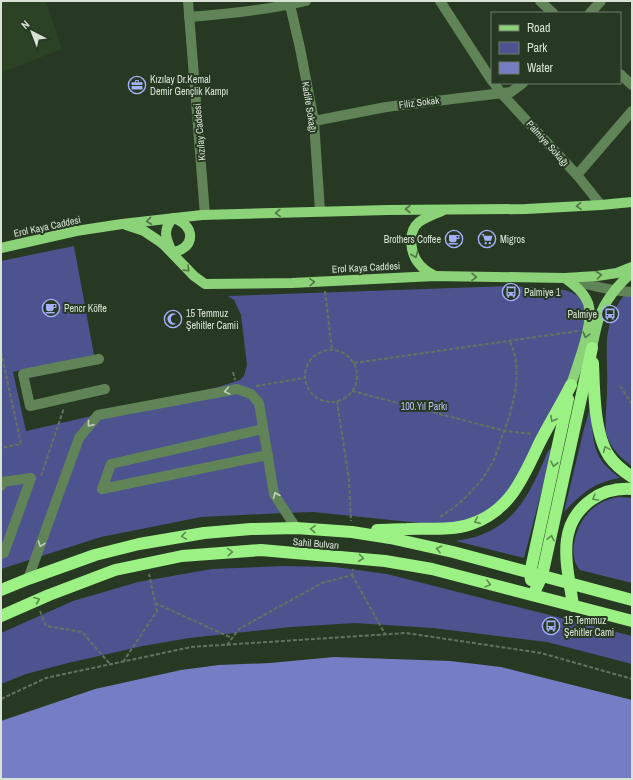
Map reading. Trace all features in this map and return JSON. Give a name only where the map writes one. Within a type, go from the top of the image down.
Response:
[{"type":"highway","points":[[592,348],[598,424],[604,447],[616,465],[632,477]]},
{"type":"highway","points":[[533,595],[542,576],[592,348]]},
{"type":"highway","points":[[352,532],[454,527],[482,520],[503,505],[514,492],[529,468],[571,385]]},
{"type":"highway","points":[[533,595],[530,573],[571,385]]},
{"type":"highway","points":[[573,606],[565,551],[566,540],[574,517],[586,504],[604,493],[614,490],[632,489]]},
{"type":"highway","name":"Sahil Bulvarı","points":[[1,590],[95,555],[146,542],[204,533],[251,529],[296,528],[352,532],[423,545],[632,600]]},
{"type":"highway","name":"Sahil Bulvarı","points":[[1,616],[36,600],[115,570],[182,556],[261,550],[385,561],[432,569],[632,621]]},
{"type":"main road","name":"Erol Kaya Caddesi","points":[[1,248],[76,231],[122,224],[205,215],[320,211],[526,209],[632,202]]},
{"type":"main road","points":[[435,276],[420,265],[415,258],[411,246],[412,235],[418,223],[447,209]]},
{"type":"main road","points":[[173,218],[181,220],[190,230],[190,236],[185,248],[179,252],[172,252],[165,232],[173,218]]},
{"type":"main road","name":"Erol Kaya Caddesi","points":[[122,224],[144,231],[165,246],[181,263],[205,284],[435,276],[565,278],[617,273],[632,267]]},
{"type":"main road","points":[[592,348],[599,317],[604,306],[614,291],[632,273]]},
{"type":"main road","points":[[565,278],[581,292],[588,303],[590,313],[587,330],[571,385]]},
{"type":"street","name":"Kızılay Caddesi","points":[[188,1],[205,215]]},
{"type":"street","points":[[189,17],[290,5],[306,1]]},
{"type":"street","name":"Palmiye Sokağı","points":[[440,1],[491,79]]},
{"type":"street","points":[[540,1],[552,12]]},
{"type":"street","points":[[591,12],[601,1]]},
{"type":"street","name":"Kadife Sokağı","points":[[290,5],[314,121],[320,211]]},
{"type":"street","points":[[621,75],[632,85]]},
{"type":"street","name":"Palmiye Sokağı","points":[[494,84],[577,175],[601,205]]},
{"type":"street","name":"Filiz Sokak","points":[[314,121],[386,107],[511,92],[522,84]]},
{"type":"street","points":[[577,175],[630,118]]},
{"type":"street","points":[[565,278],[594,287],[614,291],[632,292]]},
{"type":"street","points":[[99,359],[23,374],[30,406],[105,389]]},
{"type":"street","points":[[28,579],[80,438],[98,415],[237,389],[251,394],[259,404],[274,494],[296,528]]},
{"type":"street","points":[[263,429],[111,464],[102,489],[268,455]]},
{"type":"street","points":[[1,483],[31,478],[4,553],[1,554]]},
{"type":"path","points":[[324,281],[332,350]]},
{"type":"path","points":[[354,363],[587,330]]},
{"type":"path","points":[[439,518],[450,511],[481,480],[492,464],[512,409],[516,388],[514,349],[510,341]]},
{"type":"path","points":[[304,378],[306,369],[309,361],[316,355],[324,351],[332,350],[348,356],[353,363],[357,377],[352,391],[342,399],[330,402],[323,401],[311,394],[304,378],[305,369],[312,358],[323,351],[332,350],[340,352],[348,356],[354,363],[357,377],[356,384],[352,391],[348,396],[337,401],[323,401]]},
{"type":"path","points":[[1,352],[21,444],[1,448]]},
{"type":"path","points":[[233,372],[237,389],[304,378]]},
{"type":"path","points":[[620,386],[632,404]]},
{"type":"path","points":[[352,391],[505,431],[544,436]]},
{"type":"path","points":[[337,401],[349,480],[352,532]]},
{"type":"path","points":[[355,558],[352,576],[385,634]]},
{"type":"path","points":[[123,662],[157,611],[147,564]]},
{"type":"path","points":[[227,645],[239,629],[322,583],[352,576]]},
{"type":"path","points":[[36,600],[46,626],[82,632],[110,664]]},
{"type":"path","points":[[155,603],[232,638]]},
{"type":"path","points":[[1,699],[46,678],[191,648],[406,633],[541,653],[632,679]]},
{"type":"shaded area","points":[[1,1],[46,1],[62,49],[1,73]]},
{"type":"green space","name":"100.Yıl Parkı","points":[[74,246],[94,355],[13,372],[26,431],[215,388],[240,380],[244,376],[247,365],[241,315],[234,300],[228,296],[510,286],[564,290],[570,292],[581,300],[591,317],[567,383],[512,492],[467,525],[420,523],[313,512],[201,517],[101,537],[1,569],[1,261]]},
{"type":"green space","points":[[632,290],[632,466],[620,456],[611,445],[606,432],[606,421],[608,334],[614,312],[622,298]]},
{"type":"green space","points":[[592,401],[593,434],[596,450],[604,464],[620,478],[603,482],[595,486],[582,494],[564,512],[584,429]]},
{"type":"green space","points":[[553,447],[524,558],[456,541],[480,535],[496,528],[507,520],[524,500],[548,451]]},
{"type":"green space","points":[[619,497],[632,498],[632,583],[580,570],[576,564],[574,556],[575,539],[581,522],[586,515],[600,503]]},
{"type":"green space","points":[[283,566],[335,567],[387,574],[632,636],[632,664],[547,642],[433,628],[355,623],[291,627],[189,638],[143,646],[68,663],[26,674],[1,684],[1,633],[73,601],[138,582],[212,569]]},
{"type":"water","points":[[334,657],[450,661],[501,667],[632,700],[632,779],[1,779],[1,721],[95,689],[181,670],[219,665],[270,663]]},
{"type":"place","name":"Kızılay Dr.Kemal Demir Gençlik Kampı","points":[[137,85]]},
{"type":"place","name":"Brothers Coffee","points":[[454,239]]},
{"type":"place","name":"Migros","points":[[487,239]]},
{"type":"place","name":"Palmiye 1","points":[[511,292]]},
{"type":"place","name":"Pencr Köfte","points":[[51,308]]},
{"type":"place","name":"Palmiye","points":[[610,314]]},
{"type":"place","name":"15 Temmuz Şehitler Camii","points":[[173,319]]},
{"type":"place","name":"15 Temmuz Şehitler Cami","points":[[551,626]]}]
